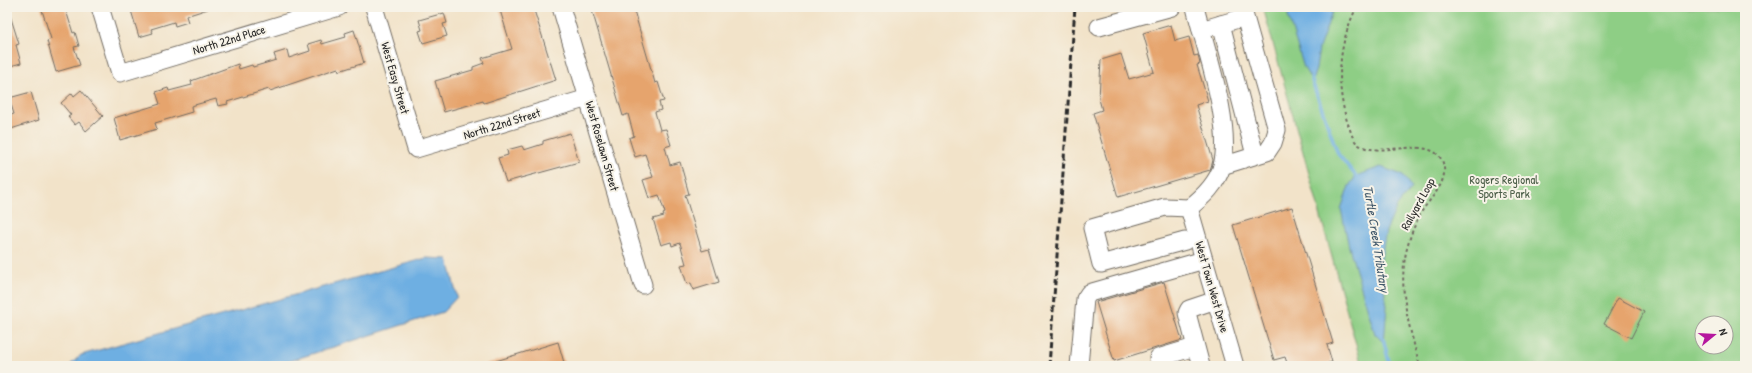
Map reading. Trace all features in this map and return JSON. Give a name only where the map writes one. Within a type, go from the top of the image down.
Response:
[{"type":"street","name":"North 22nd Place","points":[[100,7],[120,73],[339,7]]},
{"type":"street","name":"West Easy Street","points":[[374,7],[416,149]]},
{"type":"street","name":"West Roselawn Street","points":[[561,7],[643,285]]},
{"type":"street","points":[[1099,27],[1172,7]]},
{"type":"street","points":[[1185,240],[1101,264],[1092,228],[1166,207],[1189,208],[1206,194],[1214,184],[1222,166],[1224,139],[1220,107],[1195,7]]},
{"type":"street","points":[[1200,30],[1245,17],[1277,130],[1273,144],[1267,152],[1222,166]]},
{"type":"street","points":[[1221,24],[1255,155]]},
{"type":"street","name":"North 22nd Street","points":[[416,149],[588,98]]},
{"type":"street","name":"West Town West Drive","points":[[1189,208],[1235,366]]},
{"type":"street","points":[[1078,366],[1085,298],[1089,293],[1204,260]]},
{"type":"street","points":[[1201,366],[1187,313],[1189,309],[1216,300]]},
{"type":"street","points":[[1158,358],[1195,347]]},
{"type":"path","name":"Railyard Loop","points":[[1357,7],[1350,20],[1339,72],[1340,95],[1353,138],[1359,144],[1368,149],[1385,150],[1416,147],[1428,150],[1438,155],[1443,164],[1444,174],[1441,184],[1415,225],[1403,264],[1403,291],[1411,334],[1420,366]]},
{"type":"green space","name":"Rogers Regional Sports Park","points":[[1263,7],[1745,7],[1745,366],[1362,366]]},
{"type":"water","points":[[1288,7],[1334,7],[1319,48],[1316,69],[1312,81],[1304,68],[1288,16]]},
{"type":"water","points":[[1381,167],[1402,175],[1412,188],[1397,206],[1386,231],[1380,264],[1387,306],[1384,343],[1375,334],[1349,247],[1341,209],[1349,186],[1356,176]]},
{"type":"water","points":[[426,258],[448,259],[457,297],[443,312],[274,366],[69,366],[81,355]]},
{"type":"building","points":[[41,7],[65,7],[73,33],[75,32],[79,46],[74,47],[80,65],[56,72],[47,41],[51,39]]},
{"type":"building","points":[[130,7],[208,7],[208,9],[186,16],[188,22],[175,26],[174,22],[151,29],[153,33],[139,37]]},
{"type":"building","points":[[499,7],[533,7],[556,80],[484,103],[483,101],[444,112],[435,81],[473,70],[473,67],[484,63],[482,58],[512,49]]},
{"type":"building","points":[[591,7],[633,7],[655,83],[658,82],[664,101],[659,102],[661,110],[655,112],[660,130],[666,129],[671,145],[665,147],[670,165],[680,162],[689,194],[685,195],[702,251],[709,249],[719,282],[693,290],[691,283],[687,284],[681,265],[686,264],[680,243],[672,246],[671,242],[661,245],[653,219],[664,216],[663,214],[665,213],[659,195],[649,198],[643,180],[653,177],[645,154],[635,157],[629,138],[634,136],[628,114],[623,116]]},
{"type":"building","points":[[7,12],[9,12],[19,44],[16,45],[21,63],[7,67]]},
{"type":"building","points":[[444,13],[447,23],[443,24],[447,36],[423,43],[419,31],[422,30],[419,20]]},
{"type":"building","points":[[1171,25],[1175,41],[1189,37],[1194,56],[1198,55],[1200,64],[1197,65],[1208,101],[1196,105],[1213,160],[1212,164],[1210,170],[1118,197],[1093,113],[1102,110],[1099,99],[1101,60],[1121,54],[1129,79],[1154,72],[1143,33]]},
{"type":"building","points":[[354,30],[364,63],[339,71],[338,68],[270,91],[269,89],[227,102],[228,104],[218,106],[216,99],[191,106],[192,112],[155,123],[157,129],[120,140],[114,118],[160,104],[156,92],[168,88],[169,91],[192,85],[191,81],[238,64],[239,69],[252,65],[253,67],[276,60],[274,54],[287,50],[289,58],[310,51],[308,44],[321,40],[322,44],[346,37],[345,33]]},
{"type":"building","points":[[81,90],[103,116],[86,131],[79,122],[75,125],[68,117],[71,115],[61,103],[72,93],[74,96]]},
{"type":"building","points":[[31,92],[39,120],[11,129],[7,116],[14,114],[9,98]]},
{"type":"building","points":[[570,133],[579,162],[506,182],[498,158],[508,155],[507,150],[522,146],[524,150],[543,144],[543,141]]},
{"type":"building","points":[[1292,207],[1333,343],[1327,345],[1332,362],[1319,366],[1288,366],[1285,357],[1274,360],[1233,225]]},
{"type":"building","points":[[1164,282],[1182,340],[1114,361],[1096,302]]},
{"type":"building","points":[[1618,298],[1644,312],[1631,338],[1604,324]]},
{"type":"building","points":[[558,342],[565,366],[487,366],[486,364]]},
{"type":"waterway","name":"Turtle Creek Tributary","points":[[1311,78],[1338,154],[1356,176],[1357,180]]},
{"type":"waterway","name":"Turtle Creek Tributary","points":[[1383,338],[1390,366]]},
{"type":"railway","points":[[1049,366],[1075,7]]}]
